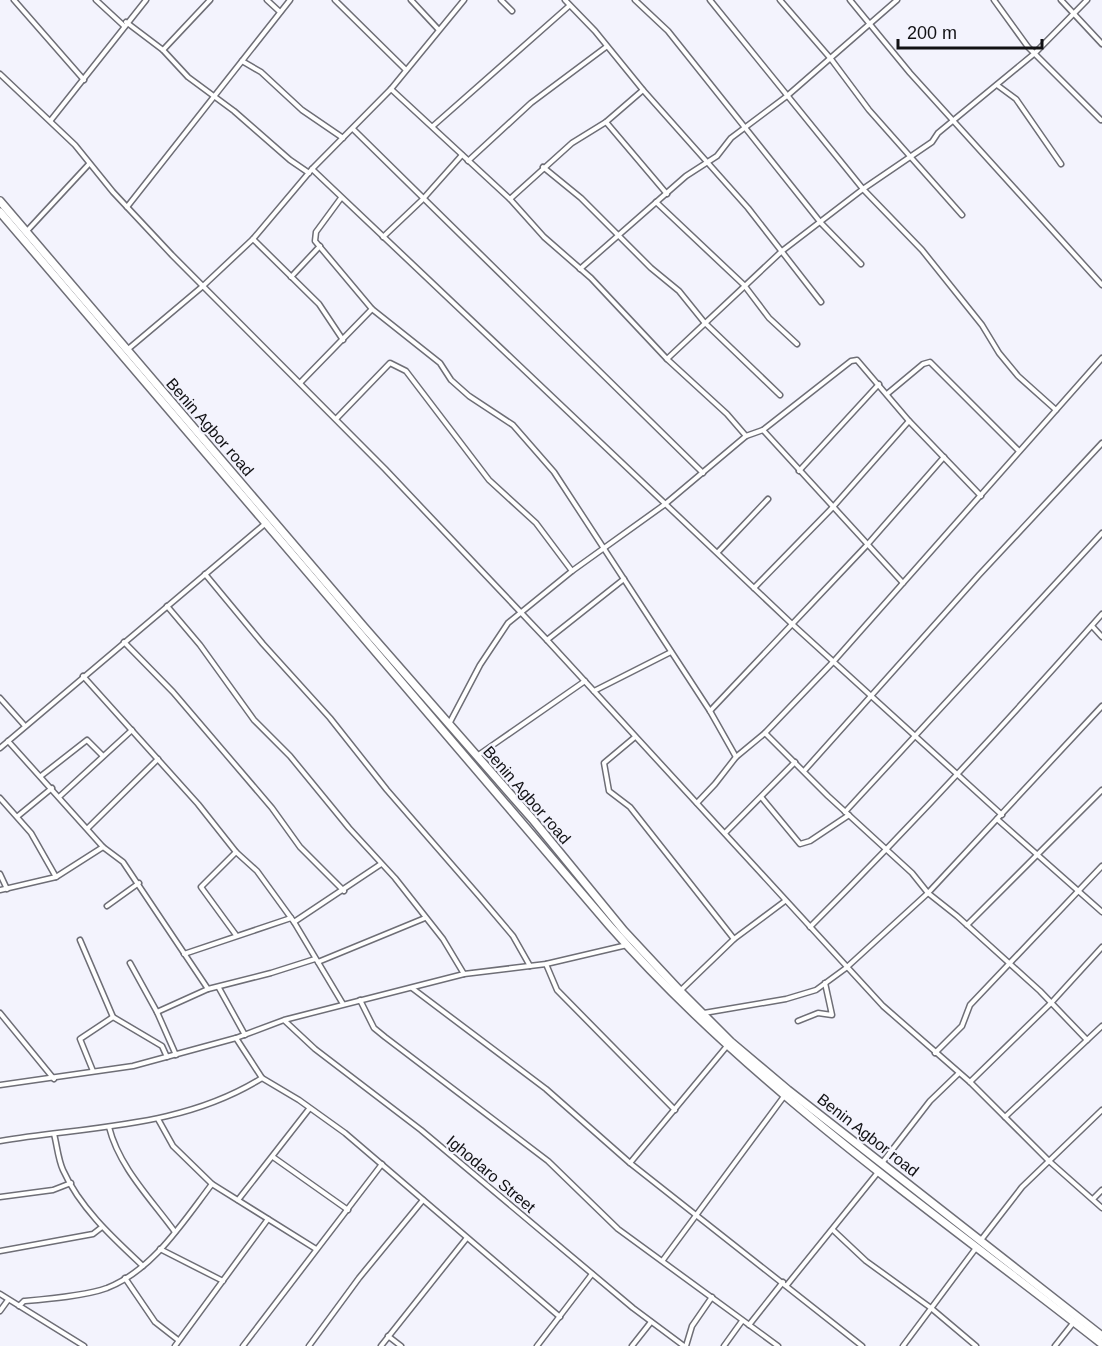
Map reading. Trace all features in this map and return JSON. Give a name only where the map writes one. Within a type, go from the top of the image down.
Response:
[{"type":"highway","name":"Benin Agbor road","points":[[0,201],[449,726],[534,821],[624,931],[702,1013],[788,1090],[880,1167]]},
{"type":"highway","name":"Benin Agbor road","points":[[0,212],[627,945],[727,1046],[785,1094],[1102,1336]]},
{"type":"highway","points":[[526,828],[534,821]]},
{"type":"highway","name":"Benin Agbor road","points":[[979,1244],[1102,1344]]},
{"type":"street","points":[[14,0],[84,80]]},
{"type":"street","points":[[96,0],[163,50],[188,77],[342,198],[664,505],[1002,815]]},
{"type":"street","points":[[51,120],[84,80],[125,23],[146,0]]},
{"type":"street","points":[[163,50],[210,0]]},
{"type":"street","points":[[267,0],[280,12]]},
{"type":"street","points":[[127,207],[290,0]]},
{"type":"street","points":[[335,0],[406,70]]},
{"type":"street","points":[[411,0],[438,29]]},
{"type":"street","points":[[127,351],[203,286],[253,239],[310,171],[391,89],[464,0]]},
{"type":"street","points":[[501,0],[512,11]]},
{"type":"street","points":[[565,0],[595,31],[705,163],[748,208],[821,303]]},
{"type":"street","points":[[635,0],[668,31],[821,223],[861,264]]},
{"type":"street","points":[[710,0],[863,189],[922,250],[1018,376],[1056,410]]},
{"type":"street","points":[[780,0],[831,59],[869,110],[962,215]]},
{"type":"street","points":[[850,0],[954,122],[1102,285]]},
{"type":"street","points":[[579,268],[656,202],[717,156],[727,142],[743,127],[787,96],[897,0]]},
{"type":"street","points":[[994,0],[1035,53],[1101,120]]},
{"type":"street","points":[[1061,0],[1102,44]]},
{"type":"street","points":[[667,359],[782,251],[863,189],[932,142],[938,133],[1035,53],[1087,0]]},
{"type":"street","points":[[433,126],[569,6]]},
{"type":"street","points":[[468,161],[531,103],[606,47]]},
{"type":"street","points":[[242,62],[261,72],[302,110],[343,138]]},
{"type":"street","points":[[0,74],[51,120],[127,207],[336,419],[548,640],[846,968],[883,1006],[958,1074],[970,1082],[1049,1161],[1102,1208]]},
{"type":"street","points":[[997,85],[1016,99],[1061,164]]},
{"type":"street","points":[[391,89],[510,199],[543,237],[579,268],[667,359],[727,414],[746,436]]},
{"type":"street","points":[[510,199],[572,143],[606,122],[643,90]]},
{"type":"street","points":[[606,122],[666,194]]},
{"type":"street","points":[[353,129],[422,200],[532,303],[703,473]]},
{"type":"street","points":[[383,237],[422,200],[462,155]]},
{"type":"street","points":[[26,232],[89,164]]},
{"type":"street","points":[[543,167],[581,198],[651,268],[680,291],[704,322],[780,395]]},
{"type":"street","points":[[342,198],[314,237],[320,246],[372,309],[440,363],[451,380],[470,396],[513,425],[554,472],[710,711],[735,757]]},
{"type":"street","points":[[656,202],[744,285],[769,318],[797,344]]},
{"type":"street","points":[[253,239],[319,304],[343,340]]},
{"type":"street","points":[[291,277],[320,246]]},
{"type":"street","points":[[300,383],[372,309]]},
{"type":"street","points":[[697,802],[715,784],[735,757],[765,732],[834,662],[1102,358]]},
{"type":"street","points":[[449,726],[497,638],[508,623],[522,614],[572,571],[664,505],[746,436],[763,430],[851,361],[857,360],[909,421],[981,496]]},
{"type":"street","points":[[887,394],[923,364],[930,362],[1019,451]]},
{"type":"street","points":[[336,419],[390,363],[406,370],[489,480],[537,523],[572,571]]},
{"type":"street","points":[[799,471],[879,384]]},
{"type":"street","points":[[754,588],[832,507],[909,421]]},
{"type":"street","points":[[763,430],[903,583]]},
{"type":"street","points":[[804,771],[1102,442]]},
{"type":"street","points":[[710,711],[867,545],[944,457]]},
{"type":"street","points":[[717,552],[768,499]]},
{"type":"street","points":[[0,748],[266,523]]},
{"type":"street","points":[[762,798],[800,844],[819,836],[847,813],[1102,533]]},
{"type":"street","points":[[205,574],[263,644],[330,717],[387,790],[506,928],[530,966]]},
{"type":"street","points":[[548,640],[624,579]]},
{"type":"street","points":[[167,606],[207,654],[254,720],[290,756],[443,939],[464,974]]},
{"type":"street","points":[[810,927],[886,850],[1034,692],[1102,614]]},
{"type":"street","points":[[1092,626],[1102,637]]},
{"type":"street","points":[[124,642],[173,692],[272,808],[300,847],[344,891]]},
{"type":"street","points":[[594,691],[671,652]]},
{"type":"street","points":[[83,676],[159,759],[236,852],[257,872],[293,920],[343,1005]]},
{"type":"street","points":[[476,757],[585,681]]},
{"type":"street","points":[[0,698],[25,726]]},
{"type":"street","points":[[702,1013],[786,999],[816,990],[846,968],[928,893],[1102,706]]},
{"type":"street","points":[[59,797],[102,755],[132,730]]},
{"type":"street","points":[[765,732],[912,873],[928,893],[1052,1002],[1087,1040]]},
{"type":"street","points":[[635,737],[604,763],[609,791],[620,802],[630,807],[734,939]]},
{"type":"street","points":[[41,776],[87,740],[102,755]]},
{"type":"street","points":[[8,741],[103,847],[123,862],[208,989]]},
{"type":"street","points":[[88,828],[159,759]]},
{"type":"street","points":[[724,833],[762,798],[795,762]]},
{"type":"street","points":[[18,816],[52,789]]},
{"type":"street","points":[[967,925],[1102,790]]},
{"type":"street","points":[[0,798],[18,816],[51,863],[56,877]]},
{"type":"street","points":[[997,819],[1102,912]]},
{"type":"street","points":[[0,890],[56,877],[103,847]]},
{"type":"street","points":[[236,852],[201,887],[236,935]]},
{"type":"street","points":[[184,954],[236,935],[293,920],[344,891],[381,864]]},
{"type":"street","points":[[935,1053],[962,1026],[970,1005],[1007,963],[1102,867]]},
{"type":"street","points":[[0,874],[7,889]]},
{"type":"street","points":[[107,906],[139,883]]},
{"type":"street","points":[[680,991],[734,939],[785,901]]},
{"type":"street","points":[[157,1012],[208,989],[219,988],[317,960],[425,918]]},
{"type":"street","points":[[80,940],[113,1017],[162,1046],[167,1057]]},
{"type":"street","points":[[0,1085],[133,1066],[236,1038],[284,1020],[464,974],[546,964],[627,945]]},
{"type":"street","points":[[970,1082],[1052,1002],[1102,947]]},
{"type":"street","points":[[130,963],[157,1012],[176,1055]]},
{"type":"street","points":[[546,964],[557,990],[675,1110]]},
{"type":"street","points":[[798,1021],[819,1013],[832,1016],[825,983]]},
{"type":"street","points":[[219,988],[245,1035]]},
{"type":"street","points":[[412,988],[546,1089],[630,1163],[862,1346]]},
{"type":"street","points":[[360,1000],[374,1028],[539,1154],[602,1215],[778,1346]]},
{"type":"street","points":[[1,1016],[54,1079]]},
{"type":"street","points":[[93,1071],[80,1039],[113,1017]]},
{"type":"street","name":"Ighodaro Street","points":[[284,1020],[651,1322],[685,1346]]},
{"type":"street","points":[[1005,1117],[1102,1026]]},
{"type":"street","points":[[236,1038],[262,1078],[345,1133],[466,1239],[560,1317]]},
{"type":"street","points":[[630,1163],[727,1046]]},
{"type":"street","points":[[787,1286],[833,1230],[880,1167],[894,1144],[930,1101],[958,1074]]},
{"type":"street","points":[[0,1141],[159,1119],[238,1093],[262,1078]]},
{"type":"street","points":[[662,1260],[785,1094]]},
{"type":"street","points":[[238,1200],[309,1108]]},
{"type":"street","points":[[903,1346],[1022,1186],[1102,1110]]},
{"type":"street","points":[[159,1119],[173,1146],[212,1184],[316,1249]]},
{"type":"street","points":[[109,1127],[113,1142],[127,1167],[175,1232]]},
{"type":"street","points":[[54,1134],[61,1164],[71,1183],[102,1227],[143,1266]]},
{"type":"street","points":[[273,1157],[348,1210]]},
{"type":"street","points":[[243,1346],[382,1164]]},
{"type":"street","points":[[0,1197],[53,1190],[71,1183]]},
{"type":"street","points":[[19,1306],[24,1301],[108,1288],[143,1266],[175,1232],[212,1184]]},
{"type":"street","points":[[1093,1199],[1102,1190]]},
{"type":"street","points":[[309,1346],[359,1278],[423,1200]]},
{"type":"street","points":[[175,1346],[268,1220]]},
{"type":"street","points":[[0,1251],[93,1234],[102,1227]]},
{"type":"street","points":[[833,1230],[866,1261],[931,1308],[976,1346]]},
{"type":"street","points":[[381,1346],[466,1239]]},
{"type":"street","points":[[160,1248],[223,1281]]},
{"type":"street","points":[[537,1346],[592,1274]]},
{"type":"street","points":[[124,1278],[155,1322],[178,1340]]},
{"type":"street","points":[[749,1325],[783,1282]]},
{"type":"street","points":[[0,1294],[80,1345]]},
{"type":"street","points":[[685,1346],[692,1326],[712,1297]]},
{"type":"street","points":[[0,1311],[8,1300]]},
{"type":"street","points":[[724,1346],[742,1321]]},
{"type":"street","points":[[632,1346],[651,1322]]},
{"type":"street","points":[[1055,1346],[1074,1322]]},
{"type":"street","points":[[388,1336],[401,1346]]}]
